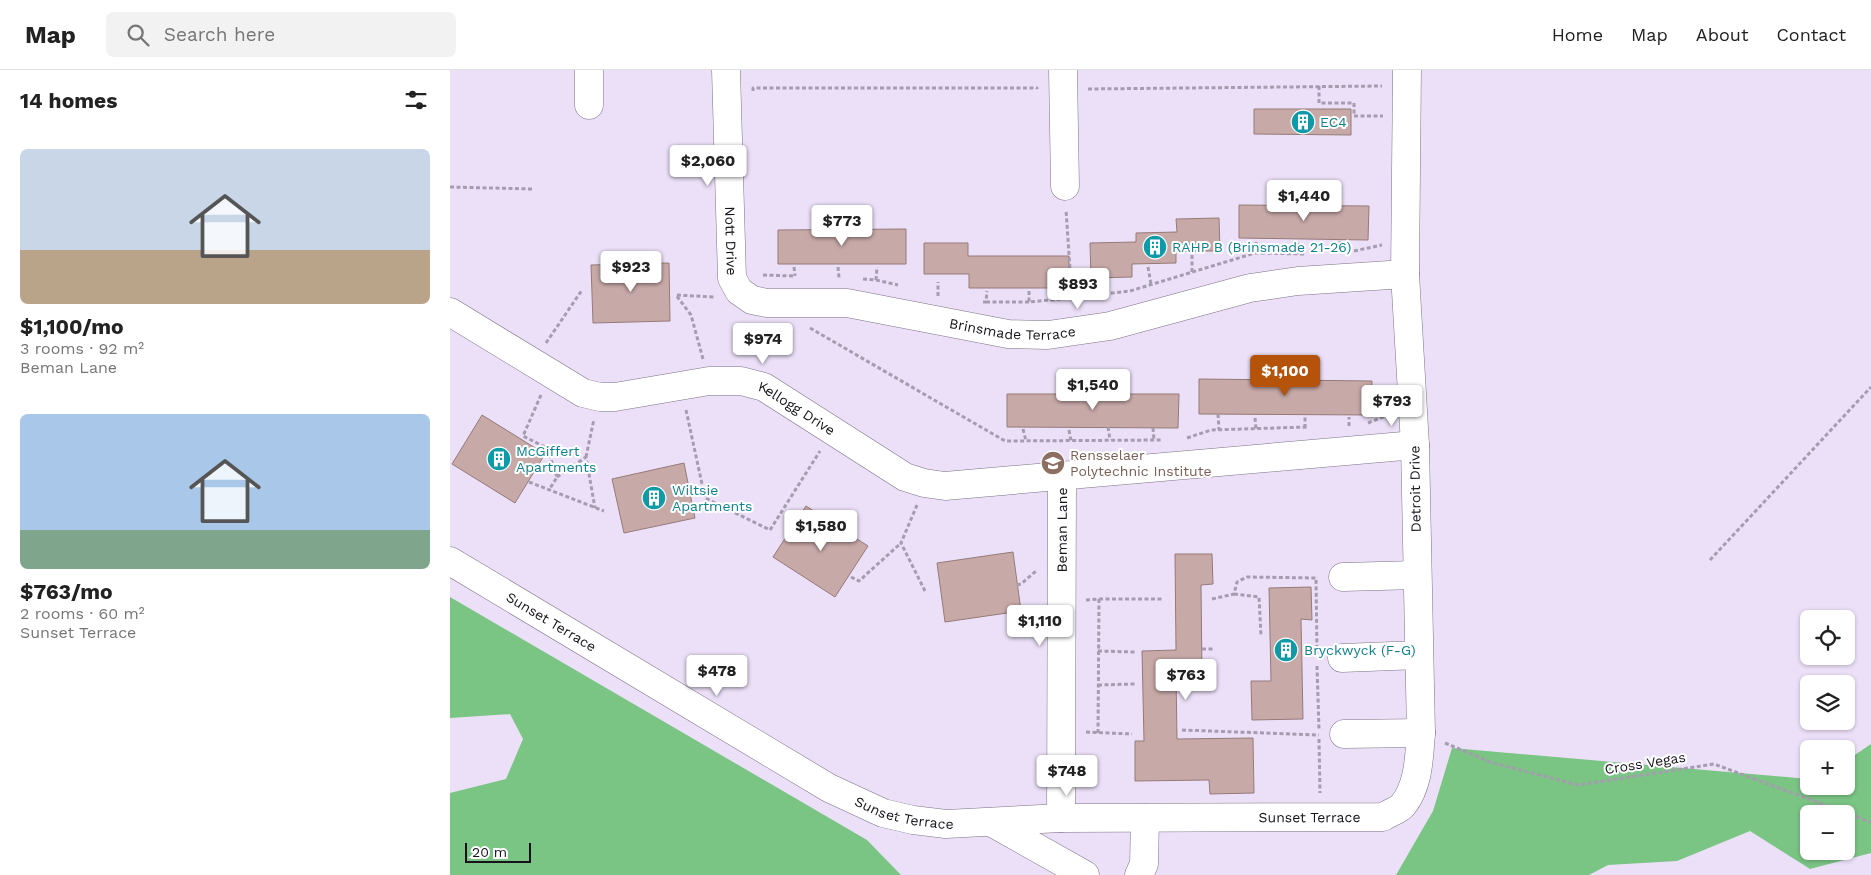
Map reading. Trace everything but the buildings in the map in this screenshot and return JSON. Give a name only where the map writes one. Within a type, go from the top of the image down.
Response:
[{"type":"street","points":[[588,70],[589,105]]},
{"type":"street","name":"Nott Drive","points":[[726,70],[732,278],[746,296]]},
{"type":"street","points":[[1063,70],[1065,186]]},
{"type":"street","name":"Detroit Drive","points":[[1407,70],[1405,274],[1415,445],[1421,733],[1419,759],[1413,787]]},
{"type":"street","name":"Brinsmade Terrace","points":[[746,296],[767,303],[846,303],[1008,334],[1048,335],[1110,326],[1250,288],[1298,281],[1405,274]]},
{"type":"street","name":"Kellogg Drive","points":[[450,312],[583,393],[600,397],[615,396],[709,382],[741,381],[764,387],[905,477],[924,484],[945,486],[1062,476]]},
{"type":"street","name":"Beman Lane","points":[[1061,818],[1062,476],[1415,445]]},
{"type":"street","name":"Sunset Terrace","points":[[450,561],[830,788],[883,813],[913,820],[946,824],[1061,818],[1383,817],[1402,806],[1413,787]]},
{"type":"street","points":[[1343,577],[1417,575]]},
{"type":"street","points":[[1342,658],[1419,655]]},
{"type":"street","points":[[1331,734],[1421,733]]},
{"type":"street","points":[[1140,875],[1144,864],[1145,818]]},
{"type":"street","points":[[991,822],[1085,875]]},
{"type":"path","points":[[1319,86],[1319,103],[1354,103],[1354,116],[1383,116]]},
{"type":"path","points":[[1083,89],[1384,86],[1384,93]]},
{"type":"path","points":[[753,98],[753,88],[1037,88],[1037,97]]},
{"type":"path","points":[[1383,108],[1383,126]]},
{"type":"path","points":[[986,302],[1030,302],[1072,298],[1065,186]]},
{"type":"path","points":[[450,187],[533,189]]},
{"type":"path","points":[[1256,242],[1256,253]]},
{"type":"path","points":[[1340,242],[1340,252]]},
{"type":"path","points":[[1298,243],[1299,254]]},
{"type":"path","points":[[1192,254],[1192,272]]},
{"type":"path","points":[[794,266],[795,276]]},
{"type":"path","points":[[838,267],[838,278]]},
{"type":"path","points":[[876,280],[877,267]]},
{"type":"path","points":[[1148,267],[1151,284]]},
{"type":"path","points":[[1104,280],[1106,294]]},
{"type":"path","points":[[557,478],[547,448],[523,436],[542,368],[582,290]]},
{"type":"path","points":[[1030,291],[1030,302]]},
{"type":"path","points":[[699,344],[691,314],[676,295],[746,296]]},
{"type":"path","points":[[810,328],[1005,440],[1163,440]]},
{"type":"path","points":[[1710,560],[1871,388]]},
{"type":"path","points":[[1218,414],[1219,430]]},
{"type":"path","points":[[1366,424],[1390,414]]},
{"type":"path","points":[[1305,417],[1305,428]]},
{"type":"path","points":[[1349,417],[1346,426],[1357,425]]},
{"type":"path","points":[[1255,418],[1256,429]]},
{"type":"path","points":[[689,423],[705,498],[770,530],[833,431]]},
{"type":"path","points":[[1183,440],[1211,430],[1315,427]]},
{"type":"path","points":[[1108,428],[1110,440]]},
{"type":"path","points":[[1154,428],[1154,440]]},
{"type":"path","points":[[1023,429],[1026,441]]},
{"type":"path","points":[[1069,430],[1071,441]]},
{"type":"path","points":[[591,436],[586,457],[595,508]]},
{"type":"path","points":[[549,490],[557,478],[586,457]]},
{"type":"path","points":[[529,482],[604,511]]},
{"type":"path","points":[[851,577],[859,581],[901,543],[924,484]]},
{"type":"path","points":[[901,543],[925,591]]},
{"type":"path","points":[[1234,594],[1237,582],[1247,577],[1316,578],[1331,734],[1320,794]]},
{"type":"path","points":[[1212,599],[1234,594],[1259,597],[1261,636]]},
{"type":"path","points":[[1080,595],[1085,600],[1163,599]]},
{"type":"path","points":[[1098,733],[1099,599]]},
{"type":"path","points":[[1202,649],[1214,649]]},
{"type":"path","points":[[1098,651],[1135,652]]},
{"type":"path","points":[[1098,685],[1135,684]]},
{"type":"path","points":[[1182,730],[1331,734]]},
{"type":"path","points":[[1083,732],[1132,734]]},
{"type":"path","name":"Cross Vegas","points":[[1421,733],[1493,763],[1578,785],[1714,764],[1871,822]]},
{"type":"green space","points":[[450,597],[867,840],[901,875],[450,875],[450,793],[506,779],[523,739],[510,714],[450,718]]},
{"type":"green space","points":[[1871,744],[1871,853],[1855,857],[1855,805],[1800,805],[1800,860],[1844,860],[1810,869],[1750,831],[1677,861],[1608,865],[1589,875],[1396,875],[1433,811],[1452,748],[1800,778],[1800,795],[1855,795],[1855,755]]},
{"type":"place","name":"EC4","points":[[1303,122]]},
{"type":"place","name":"RAHP B (Brinsmade 21-26)","points":[[1155,247]]},
{"type":"place","name":"McGiffert Apartments","points":[[499,459]]},
{"type":"place","name":"Rensselaer Polytechnic Institute","points":[[1053,463]]},
{"type":"place","name":"Wiltsie Apartments","points":[[654,498]]},
{"type":"place","name":"Bryckwyck (F-G)","points":[[1286,650]]}]
